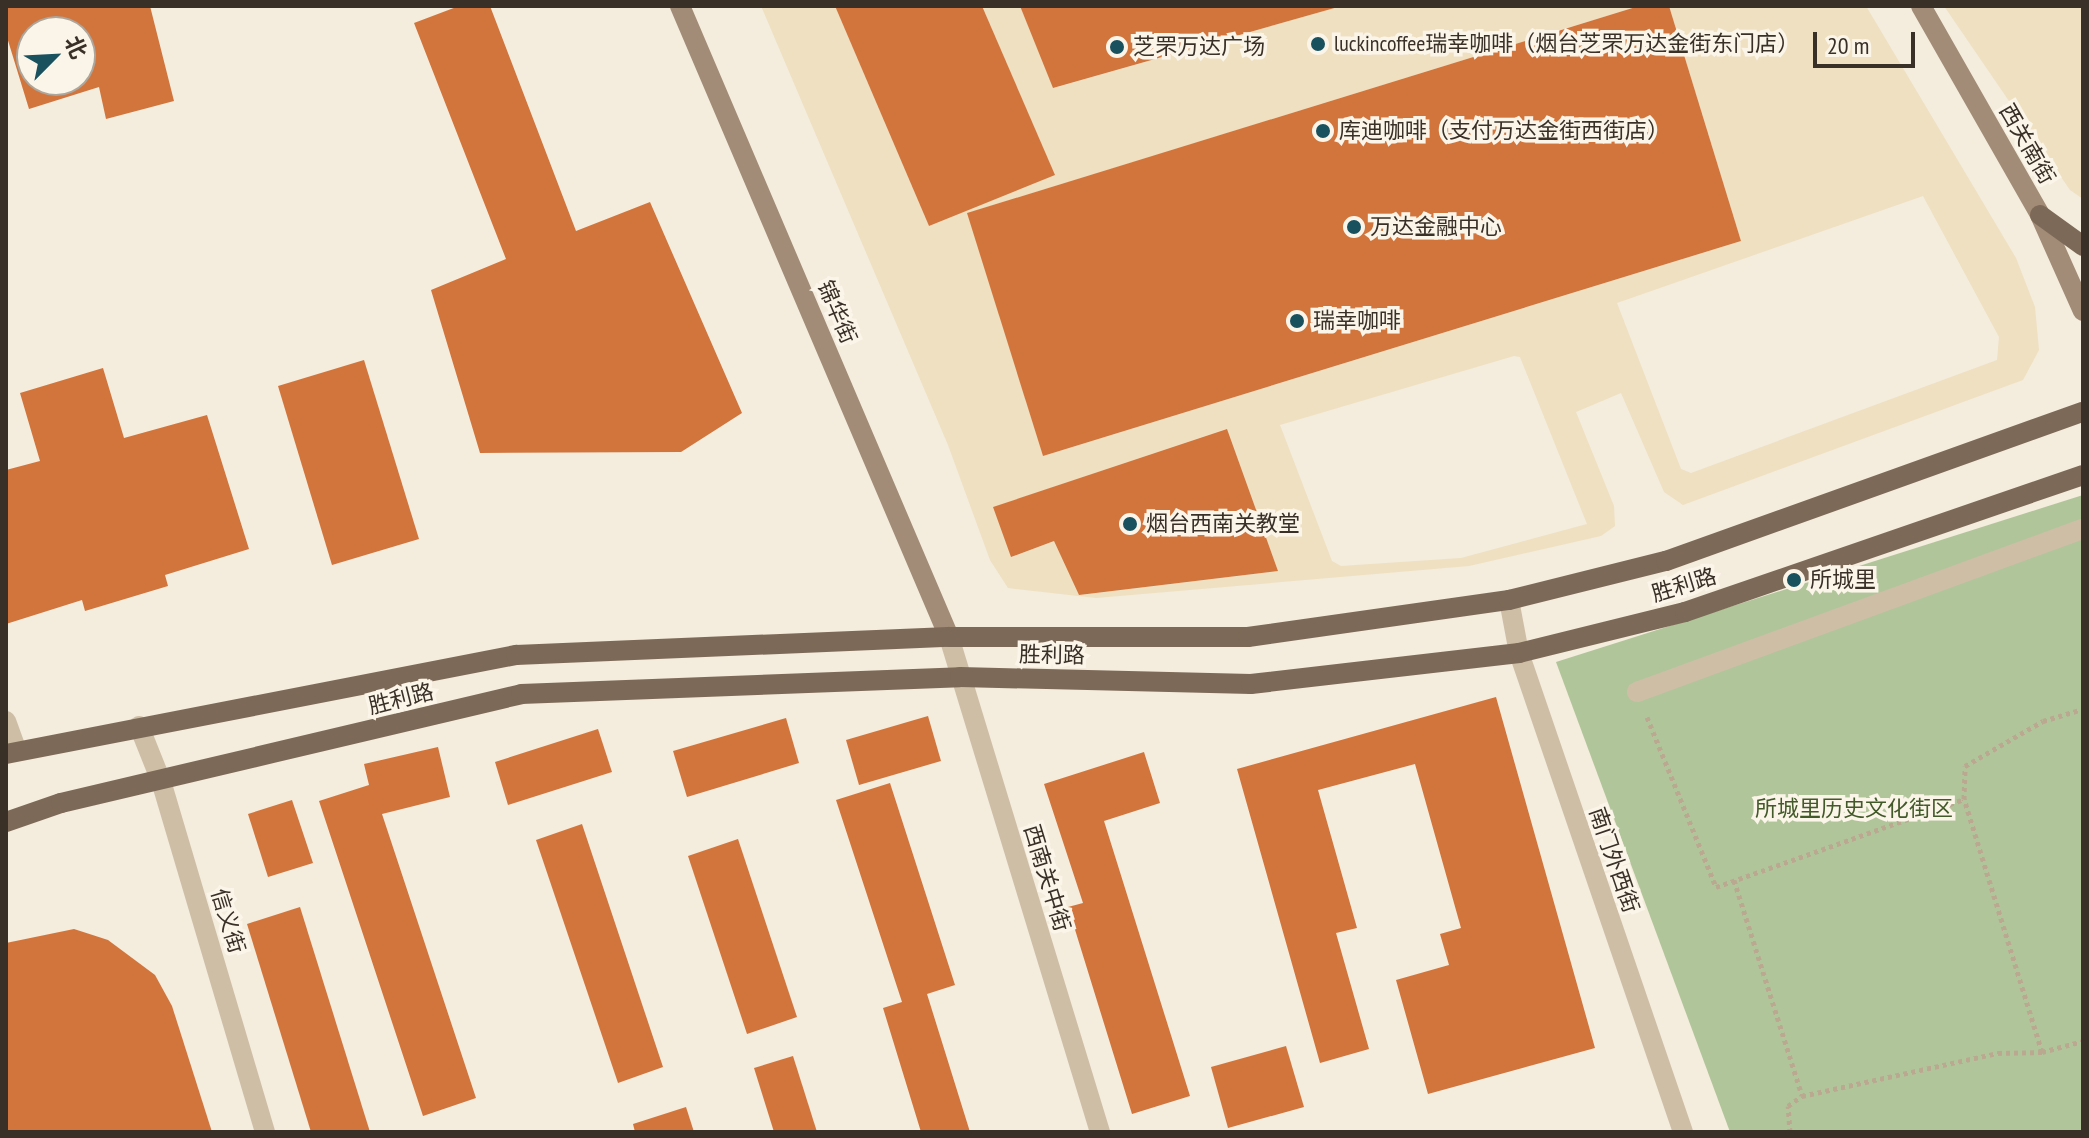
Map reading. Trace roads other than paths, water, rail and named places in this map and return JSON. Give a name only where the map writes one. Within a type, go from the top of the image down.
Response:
[{"type":"main road","points":[[2040,215],[2083,246]]},
{"type":"main road","name":"胜利路","points":[[11,752],[516,655],[949,637],[1248,637],[1509,600],[1666,561],[2083,412]]},
{"type":"main road","name":"胜利路","points":[[6,822],[161,781],[521,694],[960,677],[1251,684],[1519,653],[1685,612],[2083,475]]},
{"type":"street","name":"锦华街","points":[[680,6],[949,637]]},
{"type":"street","name":"西关南街","points":[[1921,6],[2040,215],[2083,311]]},
{"type":"street","points":[[1637,692],[2083,529]]},
{"type":"street","name":"南门外西街","points":[[1509,600],[1519,653],[1683,1132]]},
{"type":"street","name":"西南关中街","points":[[949,637],[1100,1132]]},
{"type":"street","points":[[6,721],[11,752]]},
{"type":"street","name":"信义街","points":[[139,726],[161,781],[265,1132]]},
{"type":"place","name":"luckincoffee瑞幸咖啡（烟台芝罘万达金街东门店）","points":[[1318,44]]},
{"type":"place","name":"芝罘万达广场","points":[[1117,47]]},
{"type":"place","name":"库迪咖啡（支付万达金街西街店）","points":[[1323,131]]},
{"type":"place","name":"万达金融中心","points":[[1354,227]]},
{"type":"place","name":"瑞幸咖啡","points":[[1297,321]]},
{"type":"place","name":"烟台西南关教堂","points":[[1130,524]]},
{"type":"place","name":"所城里","points":[[1794,580]]},
{"type":"park label","name":"所城里历史文化街区","points":[[1854,809]]}]
